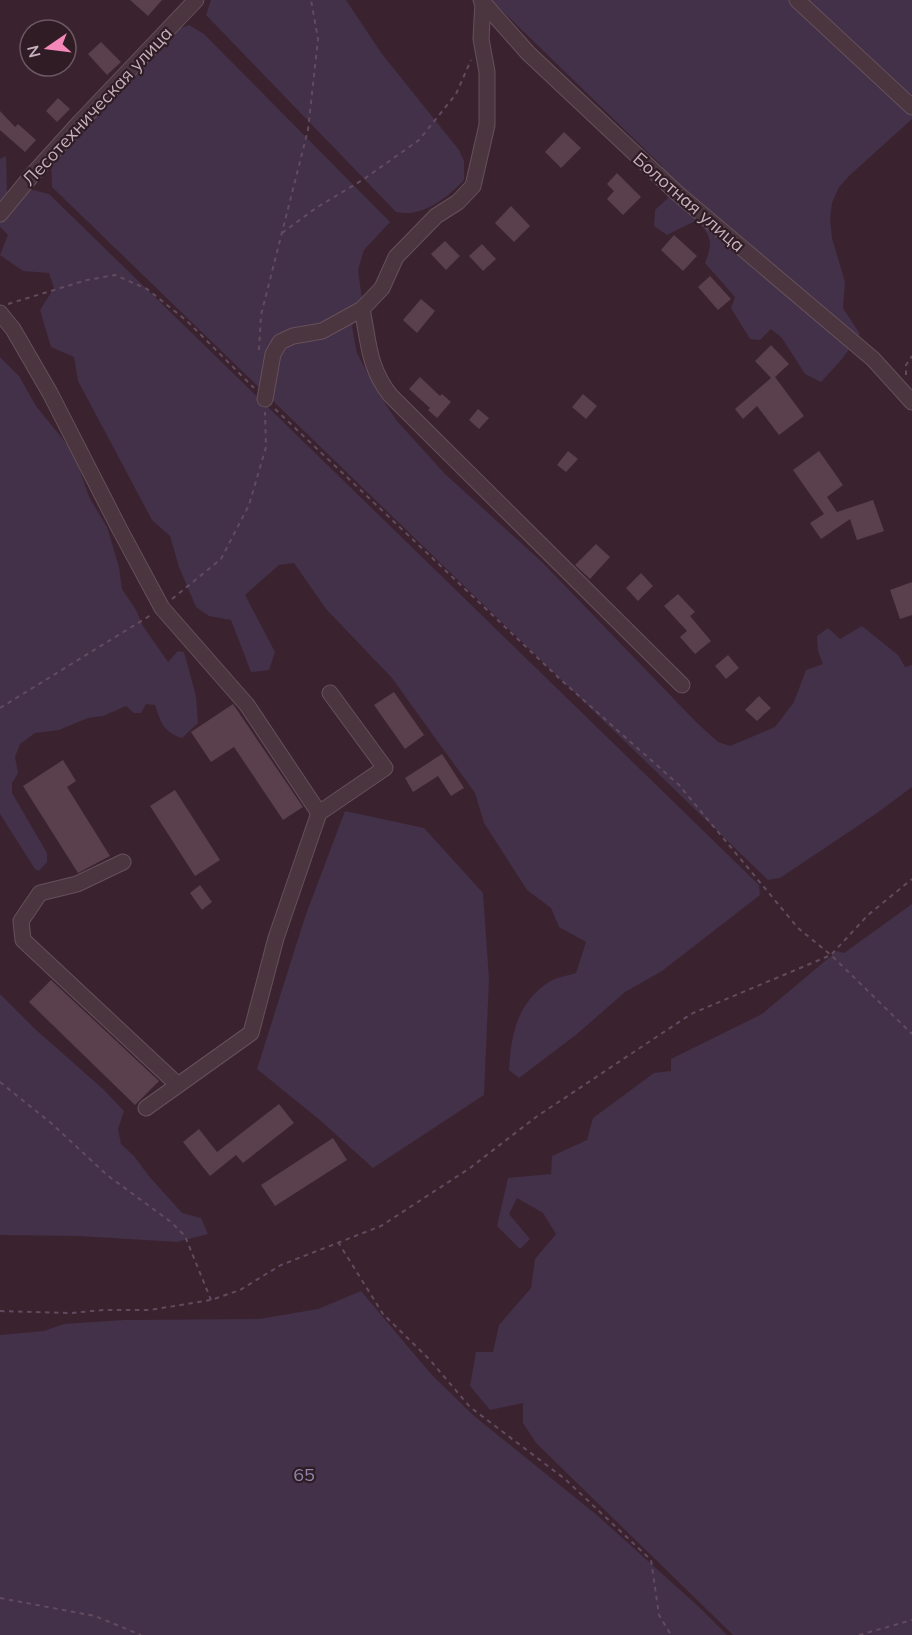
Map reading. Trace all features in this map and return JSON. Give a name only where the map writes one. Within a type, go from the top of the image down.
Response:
[{"type":"street","name":"Лесотехническая улица","points":[[0,214],[72,131],[196,0]]},
{"type":"street","points":[[797,0],[912,107]]},
{"type":"street","points":[[265,399],[273,354],[280,342],[293,336],[322,331],[362,309],[381,288],[396,257],[436,216],[458,202],[473,186],[487,125],[487,72],[482,39],[482,1]]},
{"type":"street","name":"Болотная улица","points":[[482,1],[528,52],[677,193],[873,359],[908,399]]},
{"type":"street","points":[[362,309],[366,337],[377,378],[390,395],[682,685]]},
{"type":"street","points":[[0,313],[13,329],[50,393],[162,608],[247,705],[319,813]]},
{"type":"street","points":[[146,1108],[251,1033],[276,938],[319,813],[385,768],[330,693]]},
{"type":"street","points":[[123,862],[77,884],[40,893],[21,921],[23,940],[178,1085]]},
{"type":"path","points":[[259,355],[261,315],[308,130],[318,39],[311,0]]},
{"type":"path","points":[[282,233],[419,140],[456,94],[482,39]]},
{"type":"path","points":[[0,307],[87,279],[115,275],[147,289],[187,321],[265,399],[561,680],[679,785],[798,928],[831,955],[912,1034]]},
{"type":"path","points":[[0,708],[162,608],[221,559],[249,505],[266,447],[265,399]]},
{"type":"path","points":[[0,1311],[71,1313],[150,1310],[211,1300],[240,1290],[281,1265],[381,1226],[470,1168],[536,1117],[691,1014],[831,955],[868,915],[912,879]]},
{"type":"path","points":[[0,1082],[51,1123],[107,1175],[171,1222],[185,1236],[211,1300]]},
{"type":"path","points":[[338,1242],[383,1314],[430,1359],[470,1407],[565,1479],[651,1560],[659,1615],[671,1635]]},
{"type":"path","points":[[0,1598],[95,1616],[141,1635]]},
{"type":"path","points":[[859,1635],[912,1620]]},
{"type":"green space","points":[[211,0],[346,0],[382,54],[459,150],[464,161],[464,180],[433,205],[415,212],[396,212],[206,15]]},
{"type":"green space","points":[[491,0],[791,0],[912,114],[912,119],[839,187],[832,203],[830,219],[832,238],[845,282],[843,308],[860,334],[821,382],[805,374],[782,338],[771,329],[760,340],[750,339],[731,308],[735,297],[705,263],[710,240],[697,220],[667,235],[654,226],[655,210],[670,196],[662,166]]},
{"type":"green space","points":[[807,0],[912,0],[912,99]]},
{"type":"green space","points":[[189,25],[204,34],[390,222],[364,250],[358,270],[362,299],[352,327],[357,353],[378,393],[397,421],[445,474],[542,562],[718,742],[730,746],[775,727],[794,702],[806,670],[823,664],[818,651],[817,636],[828,628],[840,639],[862,626],[898,655],[905,667],[912,665],[912,787],[780,878],[768,880],[52,187],[51,159],[90,117],[86,103],[109,79],[127,81],[175,30]]},
{"type":"green space","points":[[6,156],[7,193],[33,190],[49,194],[759,885],[760,895],[662,971],[625,992],[577,1034],[519,1078],[509,1070],[514,1032],[523,1010],[538,990],[549,982],[576,973],[586,942],[559,927],[551,908],[527,890],[484,823],[475,793],[392,678],[326,609],[294,563],[279,565],[245,595],[275,652],[269,670],[251,672],[231,620],[209,616],[196,607],[179,567],[170,536],[152,520],[78,381],[74,357],[51,347],[40,310],[54,288],[49,273],[23,271],[0,255],[8,235],[0,227],[0,159]]},
{"type":"green space","points":[[0,357],[19,376],[36,406],[74,453],[89,497],[107,527],[119,567],[122,589],[136,610],[143,626],[168,662],[178,651],[184,652],[196,696],[198,723],[182,738],[167,730],[155,705],[146,704],[141,713],[134,713],[126,706],[59,730],[35,733],[20,744],[15,757],[18,773],[12,783],[12,793],[47,853],[47,862],[39,871],[35,869],[0,814]]},
{"type":"green space","points":[[345,811],[424,828],[483,893],[489,979],[484,1095],[373,1168],[321,1121],[257,1069],[305,917]]},
{"type":"green space","points":[[912,904],[912,1635],[733,1635],[536,1443],[523,1423],[523,1403],[490,1410],[470,1386],[476,1352],[493,1352],[499,1325],[531,1288],[535,1259],[556,1234],[543,1213],[517,1198],[509,1214],[530,1239],[520,1249],[497,1226],[508,1178],[551,1174],[552,1156],[587,1140],[593,1118],[654,1073],[671,1071],[671,1059],[762,1014],[837,951],[844,953]]},
{"type":"green space","points":[[0,994],[124,1111],[118,1129],[121,1144],[182,1213],[201,1218],[208,1234],[177,1242],[80,1236],[0,1235]]},
{"type":"green space","name":"65","points":[[361,1291],[431,1374],[473,1415],[598,1516],[727,1635],[0,1635],[0,1335],[44,1331],[64,1324],[124,1320],[259,1319],[318,1309]]},
{"type":"building","points":[[130,0],[162,0],[148,16]]},
{"type":"building","points":[[101,42],[121,62],[107,75],[88,54]]},
{"type":"building","points":[[58,98],[70,109],[57,122],[46,111]]},
{"type":"building","points":[[0,111],[15,127],[18,124],[36,140],[25,152],[0,130]]},
{"type":"building","points":[[564,132],[581,148],[561,168],[545,152]]},
{"type":"building","points":[[617,173],[641,197],[623,215],[607,199],[614,191],[607,184]]},
{"type":"building","points":[[511,206],[530,226],[514,242],[495,223]]},
{"type":"building","points":[[674,235],[697,256],[683,271],[661,250]]},
{"type":"building","points":[[445,241],[460,256],[446,270],[431,254]]},
{"type":"building","points":[[482,244],[496,259],[483,271],[469,256]]},
{"type":"building","points":[[710,276],[731,299],[718,310],[698,287]]},
{"type":"building","points":[[421,299],[435,311],[417,333],[403,320]]},
{"type":"building","points":[[771,345],[789,364],[775,377],[804,416],[779,435],[757,406],[743,419],[735,409],[771,378],[755,361]]},
{"type":"building","points":[[420,377],[440,396],[442,394],[451,402],[437,418],[428,410],[430,408],[409,389]]},
{"type":"building","points":[[583,394],[597,406],[586,419],[572,407]]},
{"type":"building","points":[[478,409],[489,418],[479,429],[469,420]]},
{"type":"building","points":[[568,451],[578,459],[566,472],[557,465]]},
{"type":"building","points":[[819,451],[843,485],[827,497],[837,512],[873,500],[884,531],[857,540],[850,519],[821,539],[810,523],[824,514],[793,470]]},
{"type":"building","points":[[596,544],[610,557],[590,579],[575,565]]},
{"type":"building","points":[[641,573],[653,586],[638,601],[626,588]]},
{"type":"building","points":[[912,582],[912,615],[900,619],[890,590]]},
{"type":"building","points":[[678,594],[695,612],[690,616],[711,641],[695,654],[680,637],[687,631],[664,606]]},
{"type":"building","points":[[728,655],[739,668],[726,679],[715,666]]},
{"type":"building","points":[[394,692],[424,735],[405,749],[374,705]]},
{"type":"building","points":[[759,696],[771,708],[757,721],[745,710]]},
{"type":"building","points":[[233,704],[303,807],[283,820],[234,747],[211,762],[191,732]]},
{"type":"building","points":[[442,754],[464,788],[451,796],[438,776],[413,792],[405,778]]},
{"type":"building","points":[[63,760],[76,781],[67,787],[110,856],[78,873],[23,786]]},
{"type":"building","points":[[175,790],[220,860],[195,876],[150,806]]},
{"type":"building","points":[[200,885],[212,902],[202,910],[190,893]]},
{"type":"building","points":[[51,980],[159,1081],[135,1105],[29,1002]]},
{"type":"building","points":[[279,1104],[294,1123],[243,1163],[236,1155],[210,1176],[183,1142],[199,1129],[217,1152]]},
{"type":"building","points":[[333,1138],[347,1160],[275,1206],[261,1185]]}]
